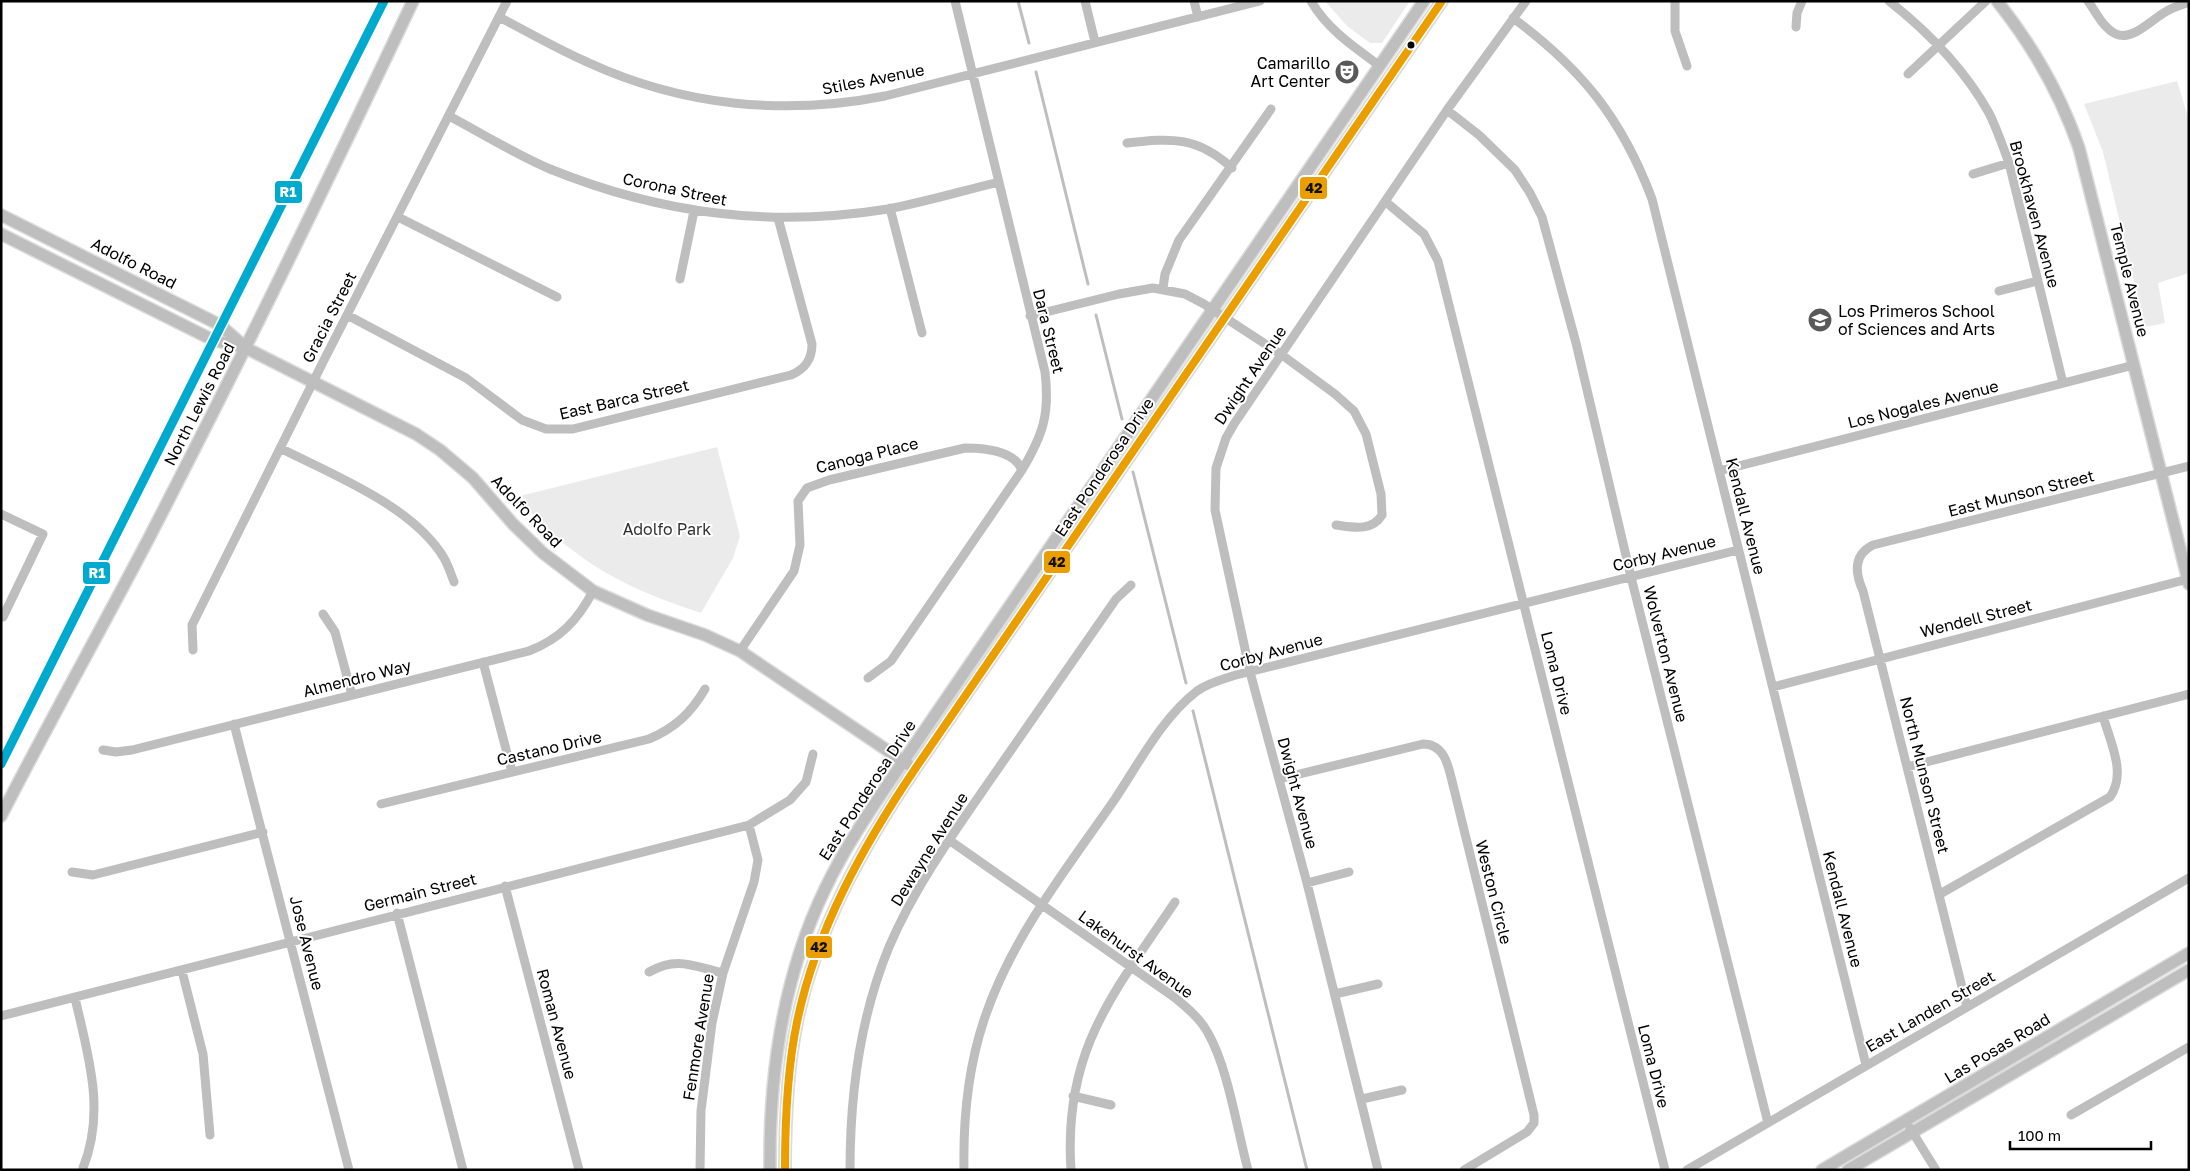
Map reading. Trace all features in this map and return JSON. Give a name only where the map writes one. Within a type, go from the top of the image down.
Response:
[{"type":"main road","name":"North Lewis Road","points":[[1,816],[153,530],[246,348],[322,197],[413,1]]},
{"type":"main road","name":"East Ponderosa Drive","points":[[770,1170],[770,1108],[777,1045],[787,1000],[810,924],[824,890],[841,858],[904,761],[1424,1]]},
{"type":"main road","name":"East Ponderosa Drive","points":[[785,1170],[787,1095],[797,1023],[808,981],[834,909],[869,841],[915,769],[1442,1]]},
{"type":"main road","name":"Temple Avenue","points":[[1997,1],[2039,59],[2070,123],[2086,172],[2188,582]]},
{"type":"main road","points":[[1380,66],[1391,75]]},
{"type":"main road","name":"Adolfo Road","points":[[1,215],[220,325],[246,348]]},
{"type":"main road","name":"Adolfo Road","points":[[1,234],[213,340],[246,348],[392,421],[440,450],[473,478],[527,539],[593,591],[647,616],[705,635],[740,651],[915,769]]},
{"type":"main road","name":"Las Posas Road","points":[[1822,1170],[2189,953]]},
{"type":"main road","name":"Las Posas Road","points":[[1848,1170],[2189,970]]},
{"type":"street","name":"Gracia Street","points":[[193,650],[192,625],[507,1]]},
{"type":"street","name":"Dara Street","points":[[868,678],[891,661],[1022,470],[1038,443],[1044,428],[1048,393],[1045,372],[954,1]]},
{"type":"street","points":[[1085,1],[1095,42]]},
{"type":"street","points":[[1194,1],[1198,17]]},
{"type":"street","name":"Stiles Avenue","points":[[499,17],[588,63],[623,77],[685,95],[728,103],[788,107],[843,103],[885,96],[972,72],[1260,1]]},
{"type":"street","points":[[1311,1],[1331,28],[1380,66]]},
{"type":"street","name":"Dwight Avenue","points":[[1378,1170],[1307,883],[1250,672],[1215,510],[1214,484],[1219,455],[1226,438],[1447,110],[1526,1]]},
{"type":"street","points":[[1675,1],[1675,31],[1687,66]]},
{"type":"street","points":[[1796,27],[1802,1]]},
{"type":"street","name":"Brookhaven Avenue","points":[[1889,1],[1938,46],[1989,114],[2009,163],[2063,383]]},
{"type":"street","points":[[1908,74],[1986,1]]},
{"type":"street","points":[[2088,1],[2107,28],[2116,35],[2125,36],[2136,32],[2168,10],[2189,2]]},
{"type":"street","name":"Kendall Avenue","points":[[1514,18],[1574,69],[1611,116],[1640,168],[1652,199],[1866,1065]]},
{"type":"street","points":[[1164,288],[1168,266],[1180,240],[1232,168],[1271,109]]},
{"type":"street","name":"Wolverton Avenue","points":[[1447,110],[1479,135],[1515,170],[1530,193],[1542,217],[1576,343],[1631,576],[1768,1122]]},
{"type":"street","name":"Corona Street","points":[[450,116],[548,168],[604,189],[694,211],[732,216],[778,218],[829,216],[890,208],[999,182]]},
{"type":"street","points":[[1127,143],[1164,139],[1183,140],[1209,150],[1232,168]]},
{"type":"street","points":[[1973,174],[2009,163]]},
{"type":"street","name":"Loma Drive","points":[[1386,202],[1424,234],[1438,261],[1665,1170]]},
{"type":"street","points":[[890,208],[922,333]]},
{"type":"street","points":[[680,279],[694,211]]},
{"type":"street","points":[[398,217],[557,297]]},
{"type":"street","name":"East Barca Street","points":[[347,315],[466,378],[522,420],[538,427],[555,430],[573,429],[791,375],[806,366],[810,358],[812,344],[778,218]]},
{"type":"street","points":[[1999,291],[2037,281]]},
{"type":"street","points":[[1030,316],[1119,294],[1145,289],[1164,288],[1185,294],[1214,310],[1282,355],[1348,405],[1366,434],[1381,494],[1382,515],[1375,523],[1364,527],[1336,525]]},
{"type":"street","name":"Los Nogales Avenue","points":[[1719,471],[2134,365]]},
{"type":"street","points":[[280,448],[366,493],[407,519],[436,547],[445,559],[454,582]]},
{"type":"street","name":"Canoga Place","points":[[740,651],[794,571],[800,545],[798,502],[807,488],[829,480],[924,456],[965,448],[983,449],[1009,456],[1020,464],[1022,470]]},
{"type":"street","name":"East Munson Street","points":[[1862,552],[1873,545],[2189,466]]},
{"type":"street","points":[[1,514],[43,534],[2,616]]},
{"type":"street","name":"Corby Avenue","points":[[964,1170],[965,1114],[978,1040],[999,979],[1042,905],[1170,720],[1198,691],[1216,682],[1250,672],[1738,550]]},
{"type":"street","name":"North Munson Street","points":[[1862,552],[1857,563],[1857,574],[1863,591],[1968,1007]]},
{"type":"street","name":"Wendell Street","points":[[1773,688],[1880,658],[2188,582]]},
{"type":"street","name":"Dewayne Avenue","points":[[850,1170],[854,1085],[876,986],[902,920],[949,840],[1116,599],[1131,585]]},
{"type":"street","name":"Almendro Way","points":[[103,750],[116,752],[132,750],[529,650],[555,638],[576,620],[593,591]]},
{"type":"street","points":[[323,614],[335,632],[352,695]]},
{"type":"street","points":[[483,662],[512,772]]},
{"type":"street","name":"Castano Drive","points":[[381,804],[638,743],[659,735],[686,716],[705,689]]},
{"type":"street","points":[[1907,767],[2189,694]]},
{"type":"street","points":[[1940,894],[2110,797],[2115,790],[2118,771],[2103,716]]},
{"type":"street","name":"Jose Avenue","points":[[234,724],[349,1170]]},
{"type":"street","name":"Weston Circle","points":[[1279,779],[1423,744],[1435,746],[1445,759],[1534,1115],[1534,1123],[1526,1132],[1464,1170]]},
{"type":"street","name":"Germain Street","points":[[1,1016],[182,971],[291,940],[749,825],[777,809],[801,788],[810,773],[813,754]]},
{"type":"street","name":"Fenmore Avenue","points":[[700,1170],[704,1071],[723,973],[756,869],[757,853],[749,825]]},
{"type":"street","points":[[72,872],[93,875],[263,832]]},
{"type":"street","name":"Lakehurst Avenue","points":[[949,840],[1131,967],[1189,1010],[1208,1032],[1221,1065],[1248,1170]]},
{"type":"street","points":[[1307,883],[1349,872]]},
{"type":"street","name":"East Landen Street","points":[[1687,1170],[2189,878]]},
{"type":"street","name":"Roman Avenue","points":[[506,886],[579,1170]]},
{"type":"street","points":[[1071,1170],[1070,1139],[1073,1096],[1095,1026],[1113,993],[1174,902]]},
{"type":"street","points":[[398,913],[463,1170]]},
{"type":"street","points":[[649,972],[662,964],[676,962],[723,973]]},
{"type":"street","points":[[182,971],[203,1054],[210,1135]]},
{"type":"street","points":[[1335,994],[1378,984]]},
{"type":"street","points":[[75,998],[92,1068],[95,1098],[94,1124],[83,1168]]},
{"type":"street","points":[[2071,1115],[2189,1047]]},
{"type":"street","points":[[1362,1100],[1402,1090]]},
{"type":"street","points":[[1073,1096],[1111,1105]]},
{"type":"street","points":[[1906,1121],[1936,1170]]},
{"type":"green space","points":[[1325,1],[1410,1],[1382,43],[1370,43],[1347,26]]},
{"type":"green space","points":[[2177,81],[2189,120],[2189,273],[2158,283],[2165,323],[2145,327],[2103,152],[2084,104]]},
{"type":"green space","name":"Adolfo Park","points":[[717,447],[740,536],[733,558],[701,613],[646,592],[600,569],[578,555],[558,538],[516,497]]},
{"type":"waterway","points":[[1018,1],[1029,43]]},
{"type":"waterway","points":[[1036,72],[1088,284]]},
{"type":"waterway","points":[[1096,315],[1122,419]]},
{"type":"waterway","points":[[1133,472],[1186,683]]},
{"type":"waterway","points":[[1193,711],[1307,1170]]},
{"type":"transit line","name":"R1","points":[[1,764],[384,1]]},
{"type":"transit line","name":"42","points":[[785,1170],[785,1133],[791,1058],[805,988],[829,922],[877,828],[915,769],[1442,1]]},
{"type":"place","name":"Camarillo Art Center","points":[[1347,72]]},
{"type":"place","name":"Los Primeros School of Sciences and Arts","points":[[1820,320]]}]
